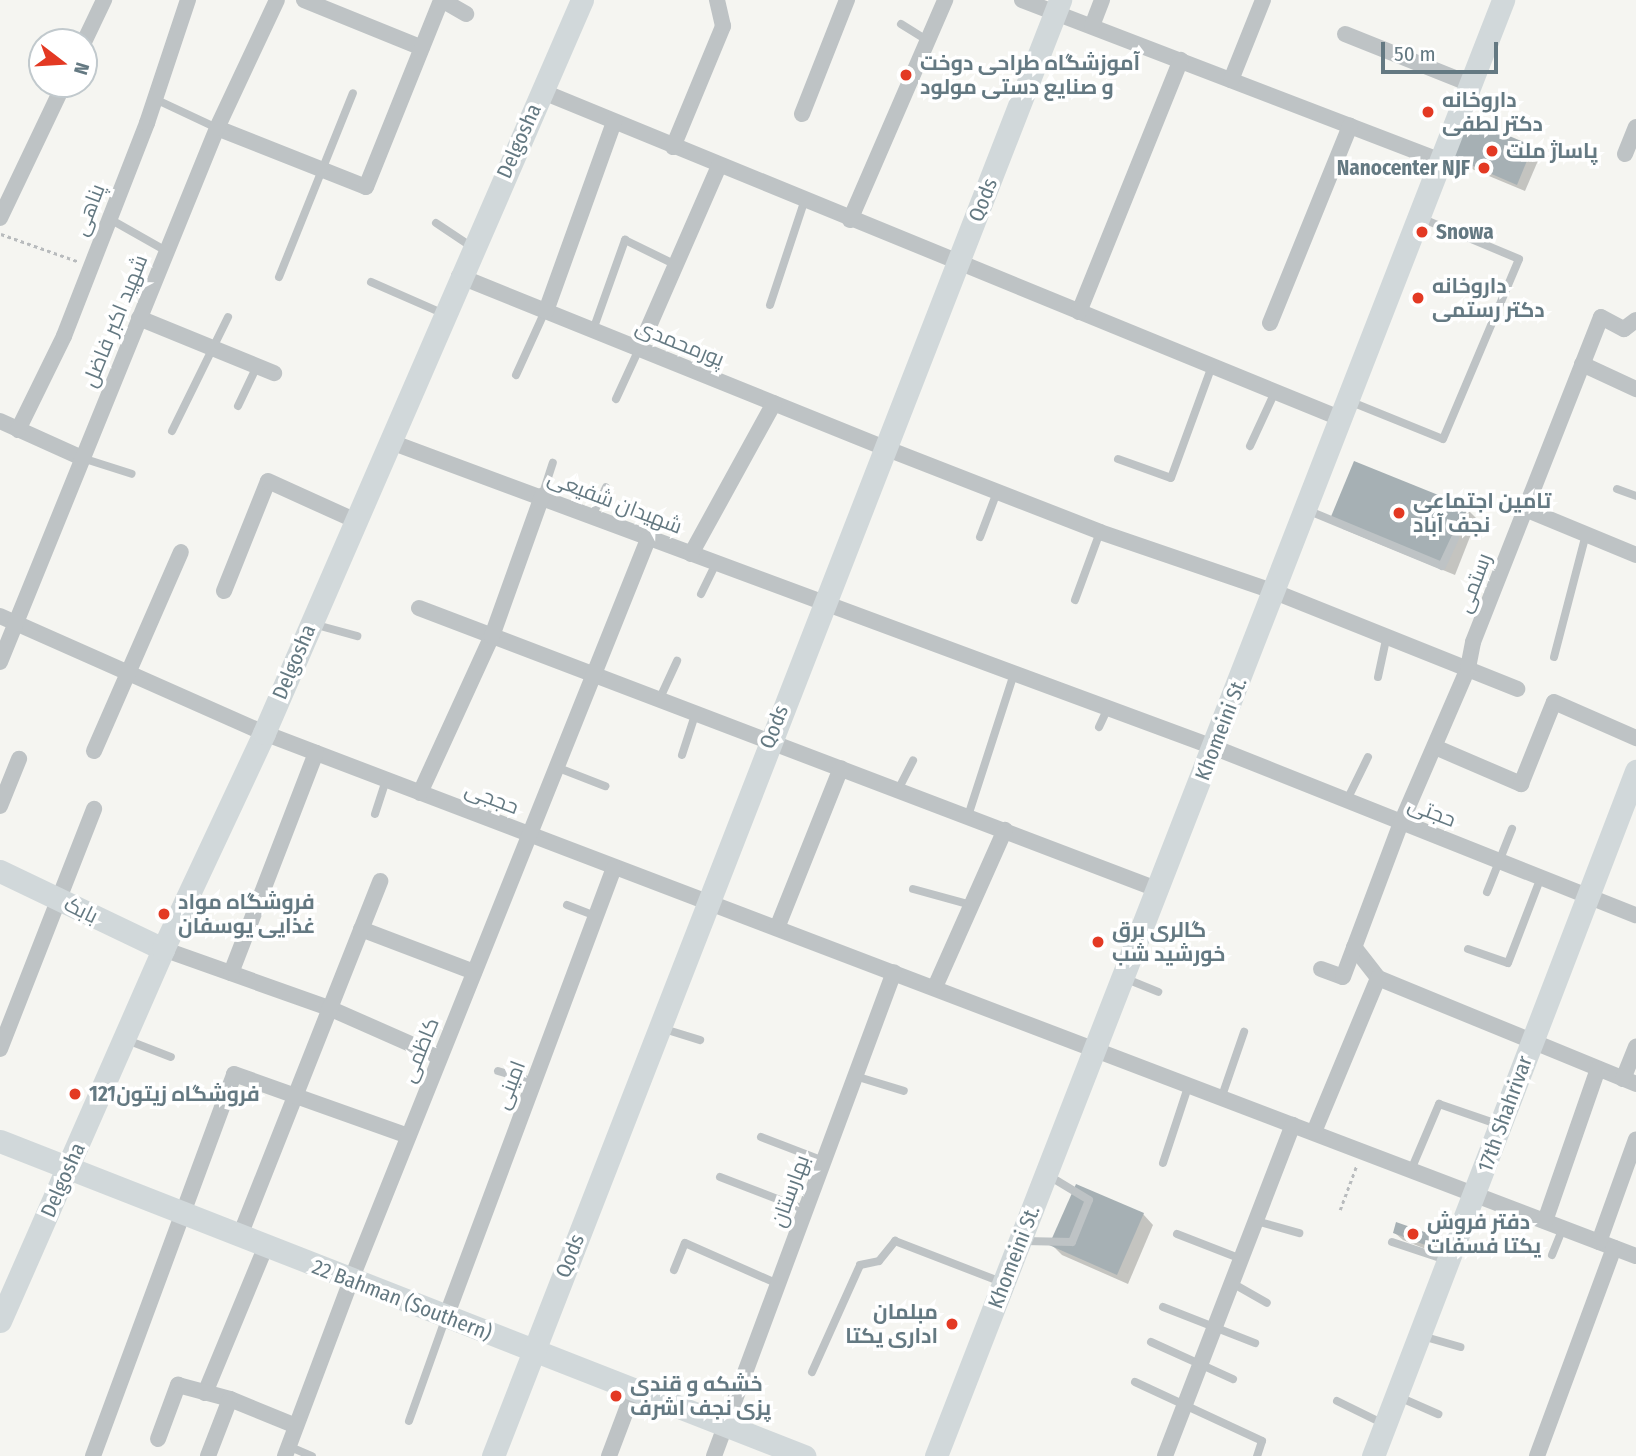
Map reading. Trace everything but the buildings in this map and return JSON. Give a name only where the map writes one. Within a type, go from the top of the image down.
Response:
[{"type":"street","points":[[91,28],[104,0]]},
{"type":"street","name":"پناهی","points":[[18,429],[64,336],[155,99],[188,0]]},
{"type":"street","name":"شهید اکبر فاضل","points":[[0,662],[217,128],[277,0]]},
{"type":"street","points":[[304,0],[422,48]]},
{"type":"street","points":[[217,128],[366,187],[442,0],[466,14]]},
{"type":"street","name":"Delgosha","points":[[0,1321],[163,949],[264,733],[354,520],[391,442],[459,276],[582,0]]},
{"type":"street","points":[[673,146],[723,26],[717,0]]},
{"type":"street","points":[[802,114],[847,0]]},
{"type":"street","points":[[850,220],[944,0]]},
{"type":"street","points":[[1022,0],[1057,6],[1092,26],[1441,161]]},
{"type":"street","points":[[1092,26],[1102,0]]},
{"type":"street","points":[[1231,80],[1263,0]]},
{"type":"street","name":"Khomeini St.","points":[[936,1456],[1098,1048],[1503,0]]},
{"type":"street","name":"Qods","points":[[493,1456],[822,604],[958,265],[1057,6]]},
{"type":"street","points":[[1345,34],[1470,84]]},
{"type":"street","points":[[1079,312],[1181,60]]},
{"type":"street","points":[[541,91],[804,202],[1275,392],[1345,410]]},
{"type":"street","points":[[0,218],[57,98]]},
{"type":"street","points":[[545,311],[614,122]]},
{"type":"street","points":[[1270,323],[1350,126]]},
{"type":"street","points":[[1625,154],[1636,127]]},
{"type":"street","points":[[639,349],[719,166]]},
{"type":"street","name":"پورمحمدی","points":[[459,276],[997,492],[1100,532],[1275,592],[1517,689]]},
{"type":"street","name":"رستمی","points":[[1321,969],[1343,977],[1401,823],[1468,668],[1473,642],[1601,317],[1624,329],[1636,320]]},
{"type":"street","points":[[139,318],[274,373]]},
{"type":"street","points":[[1582,364],[1636,389]]},
{"type":"street","points":[[691,554],[774,404]]},
{"type":"street","points":[[0,421],[82,458]]},
{"type":"street","name":"شهیدان شفیعی","points":[[391,442],[1014,674]]},
{"type":"street","points":[[224,591],[268,481],[354,520]]},
{"type":"street","points":[[420,793],[492,636],[542,496]]},
{"type":"street","points":[[1525,509],[1636,555]]},
{"type":"street","name":"کاظمی","points":[[286,1451],[408,1136],[649,537]]},
{"type":"street","points":[[94,751],[126,672],[181,552]]},
{"type":"street","points":[[419,608],[770,739],[1159,890]]},
{"type":"street","name":"حججی","points":[[0,616],[264,733],[706,903],[1098,1048],[1636,1256]]},
{"type":"street","name":"حجتی","points":[[1014,674],[1213,747],[1636,915]]},
{"type":"street","points":[[1436,747],[1521,784],[1554,702],[1636,738]]},
{"type":"street","points":[[231,973],[316,753]]},
{"type":"street","points":[[0,806],[19,759]]},
{"type":"street","points":[[777,928],[841,768]]},
{"type":"street","name":"17th Shahrivar","points":[[1373,1456],[1475,1194],[1586,895],[1636,771]]},
{"type":"street","points":[[0,1049],[94,809]]},
{"type":"street","points":[[935,987],[1005,830]]},
{"type":"street","name":"امینی","points":[[446,1317],[614,868]]},
{"type":"street","name":"بابک","points":[[0,871],[163,949]]},
{"type":"street","points":[[239,1238],[380,881]]},
{"type":"street","points":[[361,929],[474,972]]},
{"type":"street","points":[[1354,947],[1378,978],[1531,1044],[1629,1081],[1636,1046]]},
{"type":"street","points":[[163,949],[329,1008],[440,1056]]},
{"type":"street","name":"بهارستان","points":[[715,1456],[894,972]]},
{"type":"street","points":[[1314,1132],[1378,978]]},
{"type":"street","points":[[1545,1221],[1598,1069]]},
{"type":"street","points":[[93,1456],[234,1074],[408,1136]]},
{"type":"street","points":[[1166,1456],[1293,1125]]},
{"type":"street","points":[[1537,1456],[1606,1245],[1636,1139]]},
{"type":"street","name":"22 Bahman (Southern)","points":[[0,1141],[182,1216],[726,1425],[781,1452],[804,1456]]},
{"type":"street","points":[[205,1392],[265,1248]]},
{"type":"street","points":[[158,1439],[178,1385],[230,1399],[296,1426]]},
{"type":"street","points":[[609,1456],[634,1390]]},
{"type":"street","points":[[208,1456],[230,1399]]},
{"type":"lane","points":[[901,24],[927,40]]},
{"type":"lane","points":[[279,277],[353,93]]},
{"type":"lane","points":[[155,99],[217,128]]},
{"type":"lane","points":[[770,305],[804,202]]},
{"type":"lane","points":[[1345,410],[1443,439],[1519,259],[1418,217]]},
{"type":"lane","points":[[108,218],[166,251]]},
{"type":"lane","points":[[436,223],[472,247]]},
{"type":"lane","points":[[593,330],[625,240],[676,265]]},
{"type":"lane","points":[[371,282],[443,313]]},
{"type":"lane","points":[[516,375],[545,311]]},
{"type":"lane","points":[[172,431],[228,317]]},
{"type":"lane","points":[[616,399],[639,349]]},
{"type":"lane","points":[[238,406],[257,366]]},
{"type":"lane","points":[[1118,459],[1171,478],[1212,366]]},
{"type":"lane","points":[[1250,446],[1275,392]]},
{"type":"lane","points":[[82,458],[132,474]]},
{"type":"lane","points":[[542,496],[554,463]]},
{"type":"lane","points":[[592,516],[606,487]]},
{"type":"lane","points":[[1617,489],[1636,496]]},
{"type":"lane","points":[[980,537],[997,492]]},
{"type":"lane","points":[[1307,510],[1442,566],[1455,537]]},
{"type":"lane","points":[[1075,600],[1100,532]]},
{"type":"lane","points":[[1553,657],[1586,534]]},
{"type":"lane","points":[[701,594],[716,563]]},
{"type":"lane","points":[[310,623],[357,636]]},
{"type":"lane","points":[[1378,677],[1387,635]]},
{"type":"lane","points":[[660,698],[677,662]]},
{"type":"lane","points":[[968,816],[1014,674]]},
{"type":"lane","points":[[1099,727],[1108,708]]},
{"type":"lane","points":[[682,755],[696,712]]},
{"type":"lane","points":[[1346,802],[1368,757]]},
{"type":"lane","points":[[899,789],[913,760]]},
{"type":"lane","points":[[556,767],[605,786]]},
{"type":"lane","points":[[375,814],[386,780]]},
{"type":"lane","points":[[1487,892],[1511,829]]},
{"type":"lane","points":[[1468,949],[1508,963],[1541,877]]},
{"type":"lane","points":[[913,889],[971,905]]},
{"type":"lane","points":[[567,905],[596,916]]},
{"type":"lane","points":[[1124,978],[1158,992]]},
{"type":"lane","points":[[658,1027],[700,1040]]},
{"type":"lane","points":[[1222,1096],[1244,1032]]},
{"type":"lane","points":[[124,1039],[171,1057]]},
{"type":"lane","points":[[498,1071],[534,1082]]},
{"type":"lane","points":[[855,1076],[904,1091]]},
{"type":"lane","points":[[1163,1163],[1189,1084]]},
{"type":"lane","points":[[1411,1170],[1438,1104],[1500,1126]]},
{"type":"lane","points":[[761,1137],[824,1161]]},
{"type":"lane","points":[[1020,1241],[1072,1242],[1089,1200],[1046,1174]]},
{"type":"lane","points":[[720,1177],[806,1210]]},
{"type":"lane","points":[[1256,1221],[1299,1233]]},
{"type":"lane","points":[[1552,1255],[1563,1228]]},
{"type":"lane","points":[[1177,1234],[1241,1259]]},
{"type":"lane","points":[[812,1373],[860,1265],[879,1261],[895,1241],[1003,1283]]},
{"type":"lane","points":[[1392,1242],[1449,1261]]},
{"type":"lane","points":[[674,1270],[685,1243],[778,1284]]},
{"type":"lane","points":[[1232,1283],[1267,1303]]},
{"type":"lane","points":[[1163,1307],[1214,1330],[1255,1343]]},
{"type":"lane","points":[[409,1421],[446,1317]]},
{"type":"lane","points":[[1420,1336],[1460,1347]]},
{"type":"lane","points":[[1151,1342],[1202,1362],[1233,1379]]},
{"type":"lane","points":[[1135,1382],[1262,1441],[1257,1456]]},
{"type":"lane","points":[[1396,1396],[1438,1414]]},
{"type":"lane","points":[[1337,1401],[1385,1424]]},
{"type":"lane","points":[[286,1451],[312,1456]]},
{"type":"path","points":[[0,234],[90,266]]},
{"type":"path","points":[[1340,1210],[1362,1151]]},
{"type":"place","name":"آموزشگاه طراحی دوخت و صنایع دستی مولود","points":[[906,75]]},
{"type":"place","name":"داروخانه دکتر لطفی","points":[[1428,112]]},
{"type":"place","name":"پاساژ ملت","points":[[1492,151]]},
{"type":"place","name":"Nanocenter NJF","points":[[1484,168]]},
{"type":"place","name":"Snowa","points":[[1422,232]]},
{"type":"place","name":"داروخانه دکتر رستمی","points":[[1418,298]]},
{"type":"place","name":"تامین اجتماعی نجف آباد","points":[[1399,513]]},
{"type":"place","name":"فروشگاه مواد غذایی یوسفان","points":[[164,914]]},
{"type":"place","name":"گالری برق خورشید شب","points":[[1098,942]]},
{"type":"place","name":"فروشگاه زیتون121","points":[[75,1094]]},
{"type":"place","name":"دفتر فروش یکتا فسفات","points":[[1413,1234]]},
{"type":"place","name":"مبلمان اداری یکتا","points":[[952,1324]]},
{"type":"place","name":"خشکه و قندی پزی نجف اشرف","points":[[616,1396]]}]
